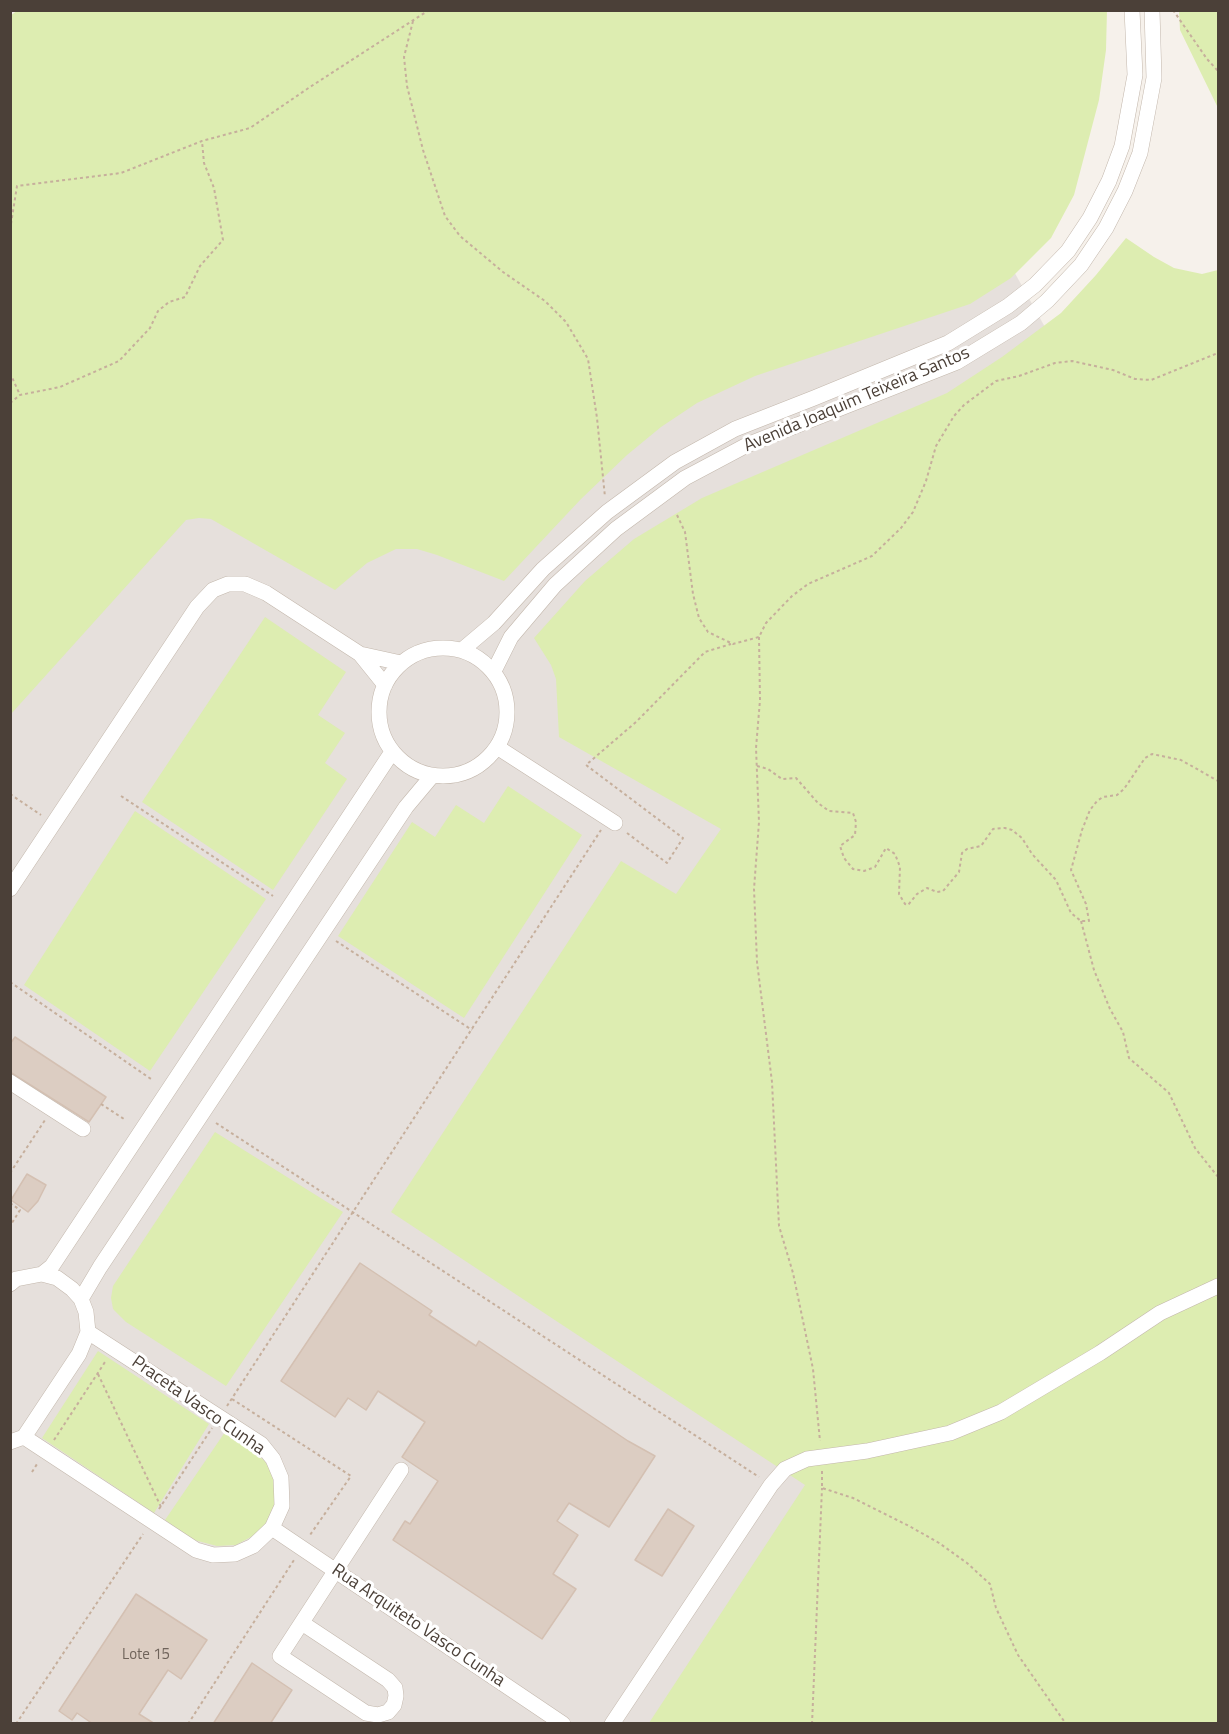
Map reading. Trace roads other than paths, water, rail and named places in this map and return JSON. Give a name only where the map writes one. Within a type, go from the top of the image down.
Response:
[{"type":"street","name":"Avenida Joaquim Teixeira Santos","points":[[462,650],[494,623],[543,569],[607,512],[675,462],[735,429],[948,343],[1008,306],[1035,285],[1068,251],[1090,218],[1109,181],[1122,146],[1135,75],[1132,10]]},
{"type":"street","name":"Avenida Joaquim Teixeira Santos","points":[[494,671],[511,637],[555,585],[616,529],[685,478],[747,446],[957,362],[1021,323],[1047,301],[1081,265],[1106,228],[1125,191],[1140,153],[1154,78],[1152,10]]},
{"type":"street","points":[[10,889],[197,607],[213,590],[228,584],[245,584],[266,593],[360,654],[385,685]]},
{"type":"street","points":[[441,647],[462,650],[480,658],[494,671],[505,690],[508,713],[504,735],[493,754],[476,768],[455,776],[432,776],[417,771],[392,752],[379,719],[380,702],[385,685],[401,663],[420,652],[441,647]]},
{"type":"street","points":[[360,654],[401,663]]},
{"type":"street","points":[[497,747],[612,821]]},
{"type":"street","points":[[42,1275],[52,1266],[392,752]]},
{"type":"street","points":[[81,1299],[406,807],[432,776]]},
{"type":"street","points":[[10,1082],[82,1129]]},
{"type":"street","points":[[12,1280],[42,1275],[57,1278],[81,1299],[86,1312],[88,1332],[79,1354],[17,1439]]},
{"type":"street","points":[[612,1724],[771,1485],[785,1469],[793,1464],[821,1456],[867,1451],[950,1433],[1002,1412],[1100,1353],[1160,1313],[1218,1286]]},
{"type":"street","name":"Praceta Vasco Cunha","points":[[17,1439],[46,1451],[196,1550],[213,1555],[235,1554],[253,1546],[272,1528],[282,1506],[281,1478],[273,1459],[261,1444],[88,1332]]},
{"type":"street","points":[[302,1623],[388,1680],[395,1688],[396,1696],[394,1705],[388,1712],[378,1715],[366,1713],[280,1656],[401,1470]]},
{"type":"street","name":"Rua Arquiteto Vasco Cunha","points":[[272,1528],[563,1724]]}]
